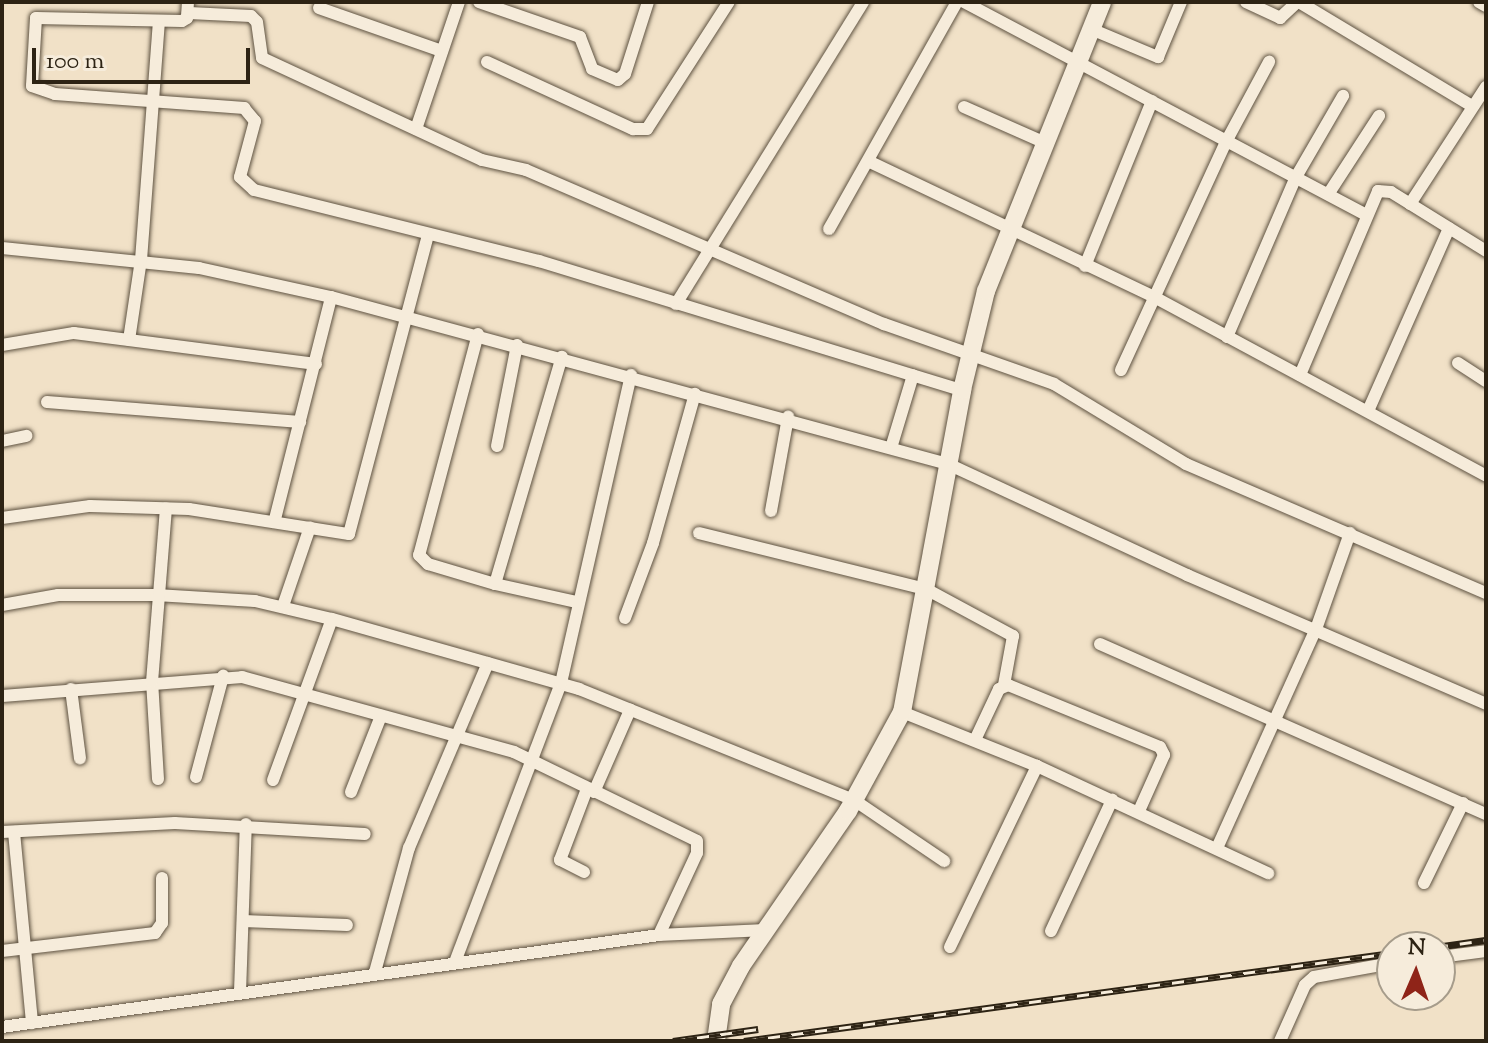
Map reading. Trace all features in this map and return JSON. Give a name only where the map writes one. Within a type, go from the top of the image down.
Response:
[{"type":"street","points":[[416,129],[459,2]]},
{"type":"street","points":[[479,2],[580,37],[592,69],[618,80],[625,74],[648,2]]},
{"type":"street","points":[[487,62],[633,129],[647,129],[729,2]]},
{"type":"street","points":[[676,304],[707,247],[863,2]]},
{"type":"street","points":[[829,229],[957,2]]},
{"type":"street","points":[[964,2],[1078,59],[1366,215]]},
{"type":"street","points":[[716,1041],[721,1004],[765,930],[854,800],[902,712],[962,390],[1006,231],[1102,2]]},
{"type":"street","points":[[1091,29],[1158,57],[1181,2]]},
{"type":"street","points":[[1248,2],[1280,18],[1298,2],[1472,106]]},
{"type":"street","points":[[1479,2],[1486,6]]},
{"type":"street","points":[[962,390],[539,261],[428,235],[243,185],[240,166],[255,121],[251,111],[36,90],[33,23],[47,16],[182,21],[188,8],[251,16],[257,22],[262,58],[416,129],[971,356],[1054,384],[1186,464],[1486,593]]},
{"type":"street","points":[[319,8],[442,51]]},
{"type":"street","points":[[129,340],[141,260],[159,22]]},
{"type":"street","points":[[1121,370],[1227,140],[1269,62]]},
{"type":"street","points":[[1410,204],[1486,87]]},
{"type":"street","points":[[1227,337],[1296,177],[1343,96]]},
{"type":"street","points":[[1085,266],[1152,101]]},
{"type":"street","points":[[964,107],[1043,142]]},
{"type":"street","points":[[1329,193],[1379,116]]},
{"type":"street","points":[[868,161],[1006,231],[1156,298],[1486,476]]},
{"type":"street","points":[[1300,375],[1366,215],[1381,190],[1484,245]]},
{"type":"street","points":[[1368,411],[1449,228]]},
{"type":"street","points":[[2,518],[90,506],[275,519],[344,535],[353,530],[362,473],[428,235]]},
{"type":"street","points":[[2,248],[141,260],[331,297],[788,417],[948,464],[1486,704]]},
{"type":"street","points":[[275,519],[331,297]]},
{"type":"street","points":[[2,345],[63,333],[316,364]]},
{"type":"street","points":[[478,334],[418,548],[428,564],[495,584],[577,602]]},
{"type":"street","points":[[497,446],[517,345]]},
{"type":"street","points":[[495,584],[562,357]]},
{"type":"street","points":[[1458,363],[1486,381]]},
{"type":"street","points":[[455,962],[529,758],[561,683],[631,375]]},
{"type":"street","points":[[891,448],[913,375]]},
{"type":"street","points":[[625,618],[653,543],[695,394]]},
{"type":"street","points":[[47,402],[300,422]]},
{"type":"street","points":[[771,511],[788,417]]},
{"type":"street","points":[[2,441],[26,436]]},
{"type":"street","points":[[158,779],[152,682],[156,595],[166,509]]},
{"type":"street","points":[[283,606],[310,527]]},
{"type":"street","points":[[699,533],[926,589],[1013,636],[1004,685],[975,740]]},
{"type":"street","points":[[1217,848],[1316,629],[1350,533]]},
{"type":"street","points":[[2,605],[76,594],[156,595],[283,606],[332,619],[561,683],[630,710],[854,800],[944,861]]},
{"type":"street","points":[[273,780],[332,619]]},
{"type":"street","points":[[1100,644],[1486,814]]},
{"type":"street","points":[[375,972],[409,848],[488,663]]},
{"type":"street","points":[[196,777],[223,676]]},
{"type":"street","points":[[2,696],[223,676],[304,694],[457,735],[529,758],[697,841],[697,853],[659,935]]},
{"type":"street","points":[[1004,685],[1164,750],[1139,811]]},
{"type":"street","points":[[71,689],[80,758]]},
{"type":"street","points":[[584,872],[560,860],[590,790],[630,710]]},
{"type":"street","points":[[902,712],[1037,766],[1268,873]]},
{"type":"street","points":[[351,792],[381,716]]},
{"type":"street","points":[[950,947],[1037,766]]},
{"type":"street","points":[[1051,931],[1112,800]]},
{"type":"street","points":[[1424,883],[1463,803]]},
{"type":"street","points":[[32,1023],[27,948],[8,832],[175,823],[246,824],[365,834]]},
{"type":"street","points":[[240,992],[246,824]]},
{"type":"street","points":[[2,951],[159,931],[162,878]]},
{"type":"street","points":[[243,921],[347,925]]},
{"type":"street","points":[[2,1027],[375,972],[659,935],[765,930]]},
{"type":"street","points":[[1456,955],[1486,951]]},
{"type":"street","points":[[1280,1041],[1305,985],[1314,977],[1376,966]]},
{"type":"railway","points":[[1456,944],[1486,940]]},
{"type":"railway","points":[[744,1041],[1376,955]]},
{"type":"railway","points":[[673,1041],[758,1029]]}]
